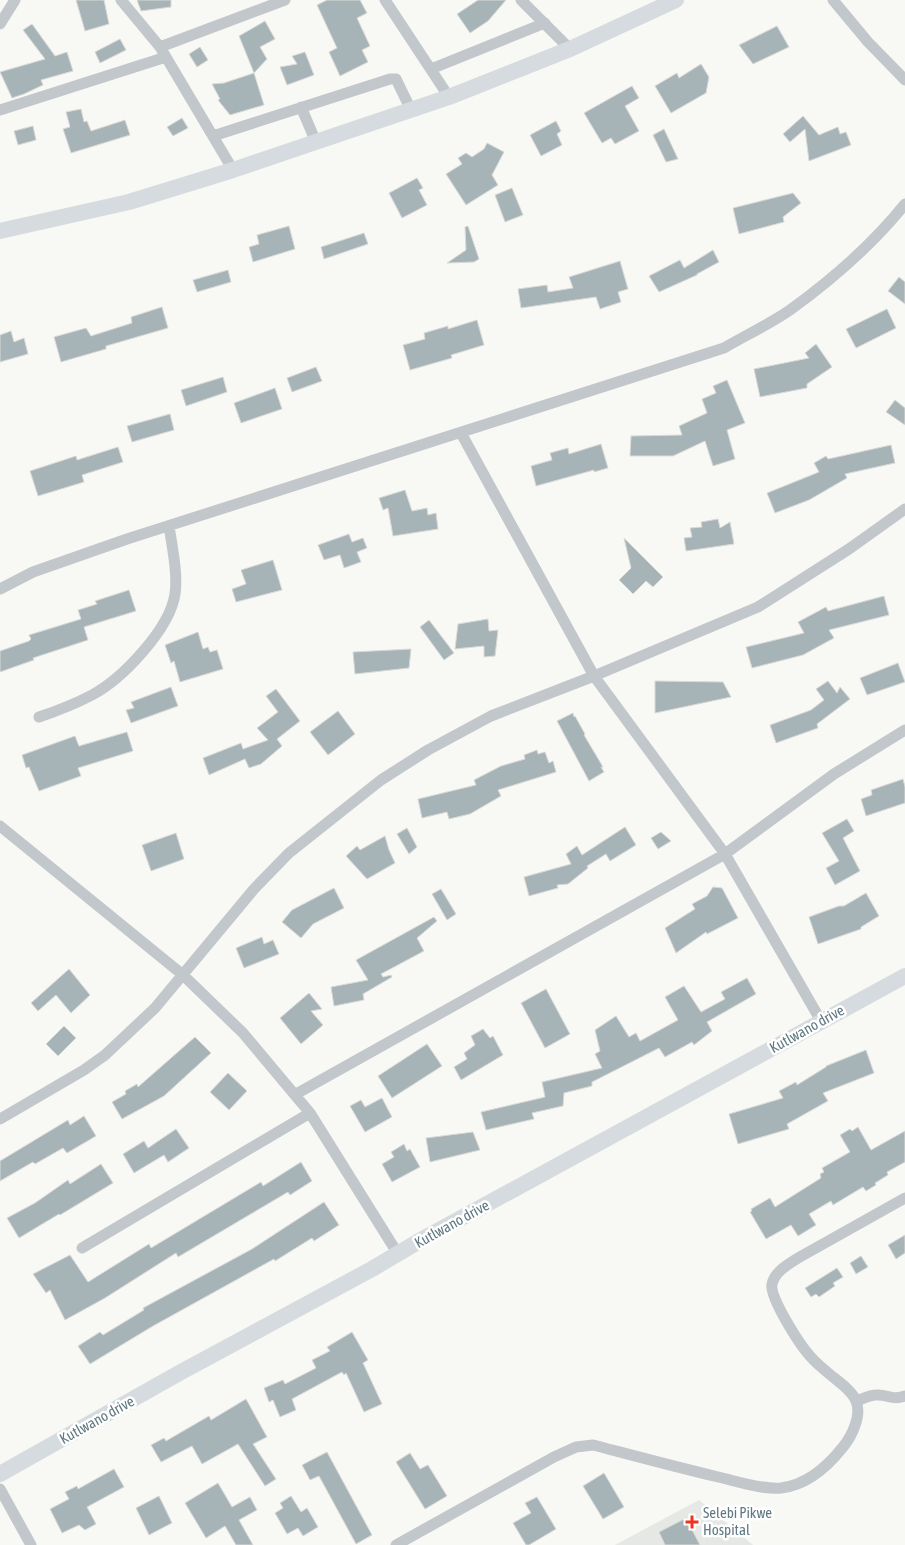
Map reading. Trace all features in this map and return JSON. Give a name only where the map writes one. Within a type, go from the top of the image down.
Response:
[{"type":"street","points":[[0,24],[15,0]]},
{"type":"street","points":[[121,0],[163,52],[234,170]]},
{"type":"street","points":[[0,110],[163,52],[285,0]]},
{"type":"street","points":[[385,0],[432,68],[449,97]]},
{"type":"street","points":[[521,0],[570,49]]},
{"type":"street","points":[[0,232],[129,202],[234,170],[449,97],[570,49],[676,0]]},
{"type":"street","points":[[833,0],[868,42],[905,80]]},
{"type":"street","points":[[432,68],[545,23]]},
{"type":"street","points":[[213,136],[390,78],[396,79],[400,85],[411,110]]},
{"type":"street","points":[[301,107],[316,142]]},
{"type":"street","points":[[0,589],[33,572],[127,539],[724,348],[789,311],[841,271],[892,220],[905,204]]},
{"type":"street","points":[[462,433],[594,676],[725,854],[821,1021]]},
{"type":"street","points":[[0,1119],[76,1075],[105,1055],[155,1008],[254,889],[289,853],[381,780],[428,750],[491,716],[594,676],[758,607],[849,549],[905,509]]},
{"type":"street","points":[[39,717],[66,708],[93,695],[114,680],[159,632],[172,608],[176,593],[169,526]]},
{"type":"street","points":[[296,1094],[725,854],[834,774],[905,730]]},
{"type":"street","points":[[0,826],[183,974],[243,1033],[310,1113],[398,1254]]},
{"type":"street","name":"Kutlwano drive","points":[[0,1474],[181,1372],[905,976]]},
{"type":"street","points":[[82,1248],[310,1113]]},
{"type":"street","points":[[396,1545],[554,1456],[576,1447],[593,1445],[722,1478],[767,1487],[780,1488],[796,1484],[818,1472],[833,1460],[848,1440],[858,1412],[856,1401],[850,1392],[810,1356],[798,1340],[773,1297],[772,1285],[782,1269],[798,1258],[905,1198]]},
{"type":"street","points":[[856,1401],[875,1395],[883,1395],[892,1399],[905,1396]]},
{"type":"street","points":[[0,1489],[30,1545]]},
{"type":"shaded area","name":"Selebi Pikwe Hospital","points":[[699,1500],[753,1545],[615,1545]]},
{"type":"building","points":[[76,0],[104,0],[109,24],[85,31]]},
{"type":"building","points":[[137,0],[171,0],[171,7],[141,11]]},
{"type":"building","points":[[327,0],[360,0],[367,13],[357,18],[370,46],[362,50],[368,62],[340,76],[329,52],[337,48],[317,5]]},
{"type":"building","points":[[478,0],[506,0],[488,21],[470,33],[457,14]]},
{"type":"building","points":[[265,21],[275,39],[260,47],[267,59],[254,73],[239,36]]},
{"type":"building","points":[[32,24],[55,56],[67,52],[73,71],[41,80],[43,85],[12,98],[0,72],[45,59],[23,30]]},
{"type":"building","points":[[777,26],[789,47],[753,64],[739,45]]},
{"type":"building","points":[[120,39],[126,50],[100,63],[95,52]]},
{"type":"building","points":[[200,47],[208,60],[197,67],[189,54]]},
{"type":"building","points":[[305,52],[314,75],[287,85],[280,67],[297,64],[292,56]]},
{"type":"building","points":[[701,64],[709,77],[706,93],[671,113],[655,86],[677,73],[679,78]]},
{"type":"building","points":[[254,73],[264,105],[230,115],[218,100],[220,99],[212,84],[224,83]]},
{"type":"building","points":[[632,86],[639,98],[625,106],[639,131],[615,144],[611,138],[602,143],[584,113]]},
{"type":"building","points":[[81,109],[84,122],[87,121],[91,131],[125,120],[130,135],[71,153],[63,129],[70,127],[66,112]]},
{"type":"building","points":[[803,116],[819,135],[838,127],[840,134],[846,132],[851,145],[809,161],[805,129],[790,142],[783,134]]},
{"type":"building","points":[[182,118],[188,128],[173,136],[167,127]]},
{"type":"building","points":[[556,121],[561,131],[557,134],[562,145],[541,156],[530,135]]},
{"type":"building","points":[[33,126],[36,140],[18,145],[14,131]]},
{"type":"building","points":[[664,129],[678,159],[666,162],[653,135]]},
{"type":"building","points":[[487,143],[504,152],[492,175],[498,185],[466,205],[446,174],[462,164],[458,158],[466,153],[472,157],[484,149]]},
{"type":"building","points":[[417,178],[423,188],[419,190],[427,205],[402,218],[389,193]]},
{"type":"building","points":[[512,188],[523,215],[505,222],[495,195]]},
{"type":"building","points":[[793,193],[801,203],[783,217],[784,222],[739,234],[733,208]]},
{"type":"building","points":[[289,226],[295,249],[253,262],[249,247],[259,244],[257,235]]},
{"type":"building","points":[[468,226],[479,259],[474,262],[447,263],[466,250],[465,227]]},
{"type":"building","points":[[364,233],[368,244],[324,259],[321,247]]},
{"type":"building","points":[[713,250],[719,262],[697,275],[659,292],[649,276],[680,260],[684,268]]},
{"type":"building","points":[[620,261],[628,289],[618,292],[621,302],[600,309],[596,297],[521,308],[518,289],[547,285],[548,292],[573,288],[569,277]]},
{"type":"building","points":[[228,270],[231,282],[197,292],[193,280]]},
{"type":"building","points":[[899,277],[905,282],[905,304],[888,291]]},
{"type":"building","points":[[162,307],[168,328],[106,346],[106,349],[61,362],[54,337],[86,328],[91,336],[132,323],[131,317]]},
{"type":"building","points":[[887,309],[896,328],[856,348],[846,329]]},
{"type":"building","points":[[477,320],[484,345],[451,355],[452,358],[410,370],[403,345],[425,339],[424,333],[448,326],[448,329]]},
{"type":"building","points":[[11,331],[14,342],[24,338],[28,354],[0,362],[0,335]]},
{"type":"building","points":[[816,344],[832,367],[807,384],[807,388],[760,397],[754,369],[809,358],[805,353]]},
{"type":"building","points":[[316,367],[322,381],[292,392],[287,378]]},
{"type":"building","points":[[223,377],[227,392],[186,406],[181,390]]},
{"type":"building","points":[[727,380],[745,423],[727,430],[735,459],[713,466],[705,441],[673,456],[630,456],[631,436],[682,435],[679,426],[707,413],[702,399],[716,393],[713,386]]},
{"type":"building","points":[[275,388],[282,409],[241,423],[234,403]]},
{"type":"building","points":[[895,400],[905,408],[905,425],[886,412]]},
{"type":"building","points":[[170,414],[174,430],[132,442],[127,426]]},
{"type":"building","points":[[601,444],[608,468],[536,486],[531,466],[552,460],[550,453],[568,448],[569,454]]},
{"type":"building","points":[[891,445],[895,463],[845,474],[847,478],[809,500],[775,513],[767,493],[819,472],[814,463],[826,456],[828,459]]},
{"type":"building","points":[[118,447],[123,462],[82,475],[84,482],[38,496],[30,471],[76,456],[77,460]]},
{"type":"building","points":[[405,490],[412,511],[427,508],[428,515],[436,513],[438,529],[393,536],[388,508],[383,510],[379,498]]},
{"type":"building","points":[[718,519],[720,528],[730,522],[734,544],[686,551],[684,538],[692,537],[690,528],[702,527],[701,522]]},
{"type":"building","points":[[349,534],[352,542],[363,538],[367,548],[357,552],[361,562],[344,568],[340,555],[324,560],[318,545]]},
{"type":"building","points":[[624,538],[663,577],[653,587],[646,581],[633,594],[619,580],[631,568]]},
{"type":"building","points":[[273,560],[282,590],[236,602],[232,589],[246,584],[241,570]]},
{"type":"building","points":[[129,590],[136,611],[84,627],[88,640],[33,658],[34,660],[0,672],[0,651],[29,641],[31,639],[29,635],[81,619],[78,610],[97,604],[95,601]]},
{"type":"building","points":[[884,596],[889,615],[829,630],[834,638],[803,655],[752,668],[746,647],[804,633],[798,622],[826,607],[828,611]]},
{"type":"building","points":[[488,619],[489,631],[498,630],[495,656],[484,657],[484,646],[455,649],[458,624]]},
{"type":"building","points":[[429,620],[454,653],[444,660],[420,627]]},
{"type":"building","points":[[198,632],[203,649],[208,647],[210,652],[217,650],[223,669],[180,682],[174,661],[171,663],[165,645]]},
{"type":"building","points":[[411,649],[409,668],[355,674],[353,652]]},
{"type":"building","points":[[898,663],[905,682],[867,695],[860,678]]},
{"type":"building","points":[[655,681],[723,682],[731,697],[655,713]]},
{"type":"building","points":[[828,681],[837,693],[840,687],[850,699],[817,724],[818,728],[776,743],[770,725],[811,710],[824,700],[816,689]]},
{"type":"building","points":[[171,687],[178,706],[131,723],[126,710],[134,708],[131,702]]},
{"type":"building","points":[[276,689],[300,721],[277,739],[282,746],[261,764],[249,768],[245,759],[209,775],[203,758],[241,743],[243,749],[268,740],[257,728],[278,712],[266,696]]},
{"type":"building","points":[[338,711],[355,734],[328,755],[310,732]]},
{"type":"building","points":[[573,713],[603,767],[601,767],[604,772],[589,781],[557,721]]},
{"type":"building","points":[[127,732],[133,751],[78,768],[81,776],[39,791],[29,767],[26,768],[22,755],[75,736],[79,746]]},
{"type":"building","points":[[537,750],[538,754],[545,752],[549,763],[553,761],[556,772],[498,790],[501,796],[470,814],[449,819],[447,812],[422,818],[418,799],[476,785],[474,780],[501,766],[525,759],[524,755]]},
{"type":"building","points":[[903,779],[905,803],[866,816],[861,799],[872,795],[871,790]]},
{"type":"building","points":[[847,819],[854,831],[843,838],[860,871],[835,885],[826,868],[839,861],[822,833]]},
{"type":"building","points":[[625,827],[636,845],[610,861],[606,854],[587,866],[588,868],[568,884],[557,885],[558,888],[529,896],[524,877],[571,864],[566,854],[577,846],[582,855]]},
{"type":"building","points":[[407,828],[417,847],[409,854],[397,834]]},
{"type":"building","points":[[661,832],[671,841],[658,849],[651,838]]},
{"type":"building","points":[[176,833],[184,859],[151,871],[142,845]]},
{"type":"building","points":[[385,836],[395,863],[367,879],[346,856],[357,846],[360,850]]},
{"type":"building","points":[[713,887],[722,888],[738,918],[707,934],[706,932],[676,953],[665,928],[695,909],[692,904],[707,896]]},
{"type":"building","points":[[334,888],[344,908],[313,924],[301,938],[282,922],[292,910]]},
{"type":"building","points":[[441,889],[456,914],[447,920],[432,894]]},
{"type":"building","points":[[866,893],[879,916],[861,927],[861,929],[818,944],[809,917],[844,906]]},
{"type":"building","points":[[434,917],[437,921],[417,938],[424,951],[381,974],[383,977],[391,975],[392,977],[363,994],[364,1000],[334,1006],[331,987],[368,980],[356,960]]},
{"type":"building","points":[[262,937],[264,944],[273,940],[279,954],[244,968],[236,948]]},
{"type":"building","points":[[69,969],[90,995],[71,1013],[56,995],[38,1011],[31,1003]]},
{"type":"building","points":[[747,978],[756,994],[707,1022],[712,1031],[694,1045],[692,1042],[665,1057],[659,1048],[592,1082],[592,1086],[564,1093],[563,1106],[532,1113],[534,1119],[486,1130],[481,1112],[545,1097],[542,1082],[602,1068],[595,1054],[600,1051],[595,1030],[616,1016],[629,1037],[636,1033],[640,1041],[678,1020],[665,997],[684,986],[701,1012],[725,999],[721,992]]},
{"type":"building","points":[[546,989],[570,1034],[545,1048],[521,1003]]},
{"type":"building","points":[[309,993],[322,1009],[311,1011],[323,1025],[301,1044],[280,1018]]},
{"type":"building","points":[[64,1026],[76,1038],[58,1056],[46,1044]]},
{"type":"building","points":[[483,1029],[490,1038],[493,1036],[503,1055],[461,1080],[454,1067],[467,1059],[464,1053],[475,1045],[471,1036]]},
{"type":"building","points":[[195,1037],[211,1053],[164,1096],[122,1119],[112,1102],[126,1094],[125,1091],[137,1084],[138,1087]]},
{"type":"building","points":[[427,1044],[442,1066],[392,1098],[378,1076]]},
{"type":"building","points":[[866,1050],[874,1073],[823,1093],[828,1101],[787,1124],[789,1129],[738,1144],[729,1114],[783,1098],[779,1091],[796,1082],[797,1085],[826,1066]]},
{"type":"building","points":[[228,1073],[247,1091],[229,1110],[210,1092]]},
{"type":"building","points":[[382,1098],[392,1117],[365,1132],[350,1106],[361,1100],[365,1107]]},
{"type":"building","points":[[84,1116],[96,1136],[67,1153],[63,1148],[35,1164],[33,1162],[0,1181],[0,1161],[68,1120],[70,1125]]},
{"type":"building","points":[[858,1127],[871,1150],[905,1131],[905,1162],[887,1172],[888,1175],[866,1191],[863,1187],[833,1205],[831,1201],[809,1214],[816,1225],[798,1236],[791,1225],[766,1239],[750,1212],[752,1211],[751,1209],[770,1198],[775,1207],[821,1178],[820,1174],[824,1172],[822,1168],[850,1152],[840,1135]]},
{"type":"building","points":[[176,1129],[189,1148],[168,1162],[164,1155],[134,1173],[123,1154],[144,1141],[148,1148]]},
{"type":"building","points":[[473,1132],[480,1150],[430,1162],[426,1138]]},
{"type":"building","points":[[404,1144],[407,1151],[410,1149],[420,1167],[392,1182],[382,1164],[394,1157],[391,1152]]},
{"type":"building","points":[[301,1162],[312,1181],[290,1195],[288,1192],[178,1257],[176,1253],[105,1298],[65,1320],[50,1290],[46,1293],[33,1274],[70,1255],[88,1282],[149,1244],[151,1248],[261,1182],[263,1186]]},
{"type":"building","points":[[101,1164],[113,1183],[19,1238],[7,1218],[35,1203],[68,1180],[70,1184]]},
{"type":"building","points":[[324,1202],[339,1225],[314,1241],[312,1238],[275,1261],[274,1259],[153,1326],[90,1364],[78,1346],[100,1332],[103,1335],[144,1310],[143,1308],[252,1249]]},
{"type":"building","points":[[905,1235],[905,1253],[896,1259],[888,1245]]},
{"type":"building","points":[[861,1256],[868,1267],[856,1274],[850,1263]]},
{"type":"building","points":[[837,1268],[843,1277],[833,1283],[835,1286],[819,1297],[816,1294],[811,1297],[805,1288]]},
{"type":"building","points":[[352,1332],[368,1360],[363,1363],[382,1404],[364,1412],[346,1373],[344,1375],[342,1372],[292,1399],[296,1410],[280,1417],[273,1400],[269,1402],[264,1388],[283,1380],[285,1384],[316,1368],[312,1360],[330,1351],[327,1347]]},
{"type":"building","points":[[246,1399],[267,1437],[253,1444],[276,1479],[265,1486],[238,1444],[202,1464],[192,1446],[161,1462],[151,1445],[164,1438],[166,1441],[209,1416],[211,1420]]},
{"type":"building","points":[[327,1452],[372,1535],[356,1544],[319,1476],[310,1480],[302,1465]]},
{"type":"building","points":[[410,1453],[420,1469],[428,1465],[447,1496],[425,1509],[396,1462]]},
{"type":"building","points":[[114,1469],[124,1487],[87,1507],[96,1524],[85,1530],[79,1525],[62,1533],[50,1509],[69,1499],[65,1492],[77,1486],[78,1489]]},
{"type":"building","points":[[604,1473],[624,1507],[603,1519],[583,1486]]},
{"type":"building","points":[[218,1483],[232,1507],[250,1497],[257,1510],[239,1520],[253,1545],[236,1545],[225,1526],[206,1538],[185,1503]]},
{"type":"building","points":[[159,1496],[172,1523],[149,1535],[136,1508]]},
{"type":"building","points":[[291,1496],[301,1512],[307,1508],[318,1527],[303,1536],[298,1528],[287,1534],[275,1513],[283,1508],[280,1503]]},
{"type":"building","points":[[537,1497],[556,1529],[526,1545],[513,1523],[531,1513],[525,1503]]},
{"type":"building","points":[[686,1518],[700,1545],[665,1545],[659,1532]]},
{"type":"place","name":"Selebi Pikwe Hospital","points":[[692,1522]]}]
